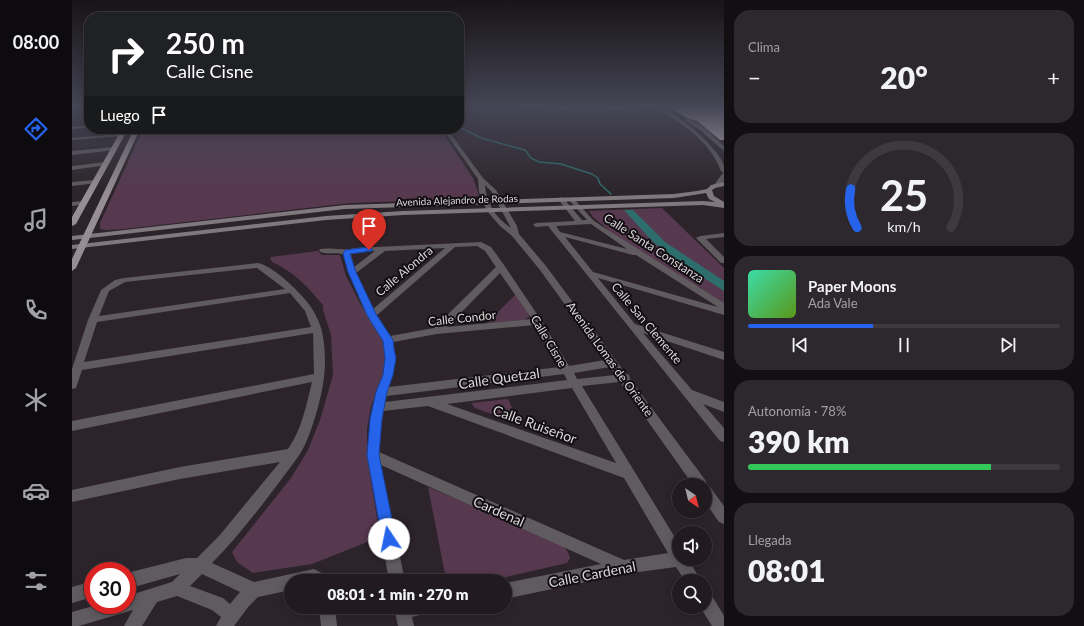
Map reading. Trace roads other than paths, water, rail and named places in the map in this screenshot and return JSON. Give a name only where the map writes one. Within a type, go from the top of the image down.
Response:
[{"type":"main road","points":[[72,224],[121,135]]},
{"type":"main road","points":[[72,268],[134,135]]},
{"type":"street","points":[[72,139],[100,135]]},
{"type":"street","name":"Avenida Lomas de Oriente","points":[[449,135],[481,179],[492,190],[514,226],[515,234]]},
{"type":"street","points":[[698,135],[722,157],[724,171]]},
{"type":"street","points":[[709,135],[724,149]]},
{"type":"street","points":[[72,153],[114,149]]},
{"type":"street","points":[[72,168],[105,164]]},
{"type":"street","points":[[724,175],[721,185],[709,190],[710,195],[724,205]]},
{"type":"street","name":"Avenida Lomas de Oriente","points":[[481,179],[481,188],[489,210],[502,225],[515,234],[543,268],[696,478]]},
{"type":"street","points":[[72,184],[95,182]]},
{"type":"street","name":"Avenida Alejandro de Rodas","points":[[72,238],[324,209],[499,201],[674,196],[709,190]]},
{"type":"street","points":[[561,199],[580,223]]},
{"type":"street","name":"Calle Santa Constanza","points":[[571,199],[592,222],[642,256],[724,307]]},
{"type":"street","points":[[72,204],[84,203]]},
{"type":"street","name":"Avenida Alejandro de Rodas","points":[[72,247],[326,218],[503,209],[703,203],[724,205]]},
{"type":"street","points":[[324,209],[326,218]]},
{"type":"street","points":[[218,221],[218,230]]},
{"type":"street","points":[[536,225],[592,222]]},
{"type":"street","name":"Calle San Clemente","points":[[551,224],[632,326],[724,437]]},
{"type":"street","points":[[557,233],[642,256]]},
{"type":"street","points":[[724,236],[706,236],[700,238],[724,261]]},
{"type":"street","name":"Calle Cisne","points":[[323,251],[336,250],[347,252],[355,250],[482,245],[488,248],[538,322],[672,547]]},
{"type":"street","name":"Calle Alondra","points":[[371,315],[452,246]]},
{"type":"street","points":[[352,272],[383,249]]},
{"type":"street","points":[[347,252],[352,272],[371,315],[388,340],[390,358],[388,375],[378,407],[373,455],[396,574]]},
{"type":"street","points":[[72,385],[93,320],[106,290],[110,286],[124,280],[258,265],[292,290],[304,303],[317,329],[319,346],[319,377],[306,428],[293,454],[224,541],[177,588],[136,602]]},
{"type":"street","points":[[437,331],[501,267]]},
{"type":"street","points":[[589,273],[724,312]]},
{"type":"street","points":[[93,320],[292,290]]},
{"type":"street","name":"Calle Condor","points":[[388,340],[437,331],[538,322]]},
{"type":"street","points":[[632,326],[724,356]]},
{"type":"street","points":[[78,367],[317,329]]},
{"type":"street","name":"Calle Quetzal","points":[[382,392],[567,370],[613,363]]},
{"type":"street","points":[[72,426],[319,377]]},
{"type":"street","name":"Calle Quetzal","points":[[378,407],[624,378]]},
{"type":"street","points":[[689,394],[724,408]]},
{"type":"street","name":"Calle Ruiseñor","points":[[430,402],[629,474]]},
{"type":"street","points":[[72,496],[180,473],[293,454]]},
{"type":"street","name":"Cardenal","points":[[373,455],[624,567]]},
{"type":"street","points":[[712,500],[724,517]]},
{"type":"street","name":"Calle Cardenal","points":[[512,590],[624,567],[672,560]]},
{"type":"street","points":[[136,579],[186,565],[199,565],[254,590]]},
{"type":"street","points":[[177,588],[217,604],[228,620],[243,600],[254,590],[284,584]]},
{"type":"street","points":[[72,595],[84,592]]},
{"type":"street","points":[[132,626],[152,596]]},
{"type":"street","points":[[712,611],[722,626]]},
{"type":"street","points":[[72,620],[94,614]]},
{"type":"street","points":[[328,614],[329,626]]},
{"type":"water","points":[[624,210],[633,210],[665,242],[724,281],[724,291],[675,259],[653,242]]},
{"type":"waterway","points":[[475,135],[525,150],[531,158],[539,162],[561,164],[592,174],[598,178],[600,184],[611,194]]}]
